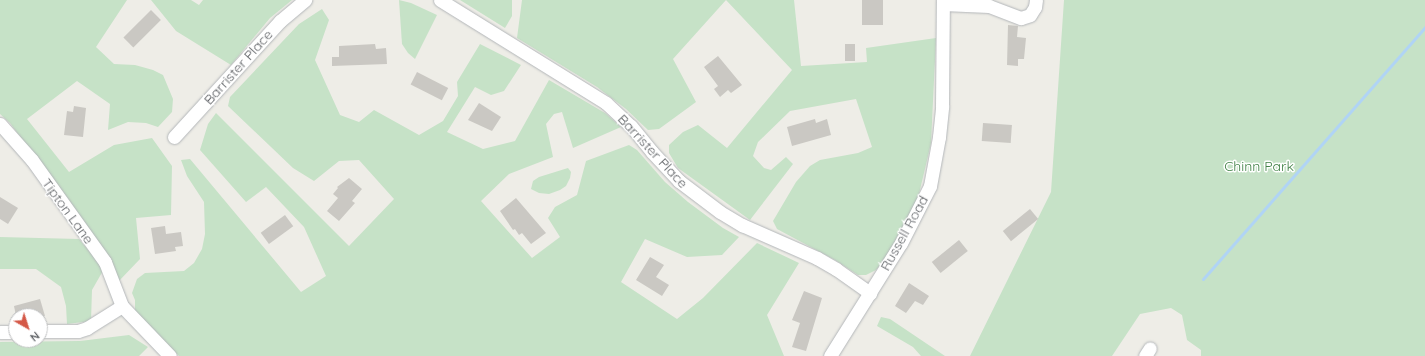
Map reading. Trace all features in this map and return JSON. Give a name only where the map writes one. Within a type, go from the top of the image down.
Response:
[{"type":"street","name":"Barrister Place","points":[[174,137],[280,21],[305,0]]},
{"type":"street","name":"Barrister Place","points":[[440,0],[606,103],[631,126],[652,152],[679,181],[720,212],[746,227],[817,258],[836,269],[870,293]]},
{"type":"street","points":[[943,2],[990,6],[1020,18],[1030,15],[1035,6],[1036,0]]},
{"type":"street","name":"Russell Road","points":[[830,356],[901,244],[930,186],[939,137],[942,106],[943,2]]},
{"type":"street","name":"Tipton Lane","points":[[0,124],[32,160],[105,262],[122,306]]},
{"type":"street","points":[[48,331],[78,331],[87,328],[122,306],[170,356]]},
{"type":"green space","points":[[0,0],[127,0],[96,47],[114,64],[135,65],[153,70],[163,75],[173,99],[172,112],[158,127],[146,123],[128,122],[108,130],[110,104],[77,81],[27,119],[69,172],[114,145],[152,138],[172,166],[171,215],[136,218],[140,259],[118,282],[111,260],[10,123],[0,114]]},
{"type":"green space","points":[[151,0],[191,0],[199,5],[203,0],[292,0],[270,18],[231,65],[176,31]]},
{"type":"green space","points":[[399,0],[411,3],[437,15],[415,59],[408,53],[402,44]]},
{"type":"green space","points":[[460,0],[512,0],[512,16],[505,28]]},
{"type":"green space","points":[[522,0],[726,0],[673,59],[696,102],[659,129],[648,130],[626,109],[597,87],[517,38]]},
{"type":"green space","points":[[726,0],[794,0],[801,66],[867,62],[866,48],[936,38],[931,143],[918,198],[886,258],[876,270],[866,275],[858,275],[835,260],[777,229],[773,221],[796,182],[810,166],[820,160],[858,153],[872,147],[856,99],[790,111],[758,142],[753,156],[764,168],[771,170],[786,157],[793,164],[750,220],[678,168],[669,153],[669,145],[683,132],[698,125],[727,148],[792,70]]},
{"type":"green space","name":"Chinn Park","points":[[1064,0],[1425,0],[1425,356],[1201,356],[1201,350],[1187,340],[1182,315],[1171,308],[1140,314],[1112,356],[970,356],[1051,192]]},
{"type":"green space","points":[[322,9],[329,20],[315,60],[340,115],[359,122],[374,110],[419,135],[443,121],[458,96],[457,82],[480,44],[521,65],[504,91],[491,95],[475,87],[447,132],[483,149],[515,141],[549,80],[605,113],[621,127],[573,148],[562,112],[554,114],[546,124],[553,157],[509,174],[481,201],[532,258],[560,237],[548,218],[555,207],[577,195],[586,161],[629,145],[637,150],[665,182],[688,202],[723,228],[739,237],[722,255],[687,257],[645,239],[621,282],[677,319],[703,298],[757,243],[799,263],[767,315],[784,356],[179,356],[135,311],[135,300],[132,293],[137,279],[145,273],[184,271],[194,263],[202,249],[205,234],[204,202],[187,176],[181,160],[190,159],[301,292],[326,276],[304,227],[266,187],[246,202],[200,150],[208,124],[216,113],[349,246],[394,199],[359,160],[339,161],[314,181],[293,168],[228,106],[230,97],[299,24]]},
{"type":"green space","points":[[568,168],[571,172],[570,178],[566,186],[560,190],[549,194],[539,193],[531,189],[533,181],[539,177]]},
{"type":"green space","points":[[0,237],[79,239],[104,269],[92,290],[91,321],[67,324],[66,306],[61,287],[36,269],[0,269]]},
{"type":"green space","points":[[881,317],[890,319],[945,356],[921,356],[913,347],[877,326]]},
{"type":"green space","points":[[129,335],[148,347],[139,356],[0,356],[0,342],[8,342],[8,348],[48,348],[48,341],[80,341]]},
{"type":"building","points":[[862,0],[883,0],[883,25],[862,25]]},
{"type":"building","points":[[151,10],[161,20],[133,47],[123,38]]},
{"type":"building","points":[[1008,25],[1018,26],[1017,37],[1026,38],[1024,59],[1018,59],[1018,66],[1007,65]]},
{"type":"building","points":[[375,44],[376,49],[386,48],[387,64],[332,66],[332,57],[339,57],[339,46]]},
{"type":"building","points":[[845,44],[855,44],[855,61],[845,61]]},
{"type":"building","points":[[718,56],[742,85],[731,93],[728,90],[720,97],[714,89],[718,86],[704,67]]},
{"type":"building","points":[[417,72],[448,88],[442,100],[411,84]]},
{"type":"building","points":[[479,103],[501,117],[492,131],[468,120]]},
{"type":"building","points":[[74,106],[86,108],[83,137],[64,135],[67,111],[73,112]]},
{"type":"building","points":[[815,119],[816,123],[827,119],[831,135],[792,146],[787,127]]},
{"type":"building","points":[[983,123],[1012,125],[1011,143],[982,141]]},
{"type":"building","points":[[349,178],[362,189],[352,201],[355,203],[339,221],[327,211],[338,198],[333,194],[338,188],[337,187]]},
{"type":"building","points":[[0,197],[18,208],[8,224],[0,219]]},
{"type":"building","points":[[516,198],[546,233],[531,244],[522,233],[519,235],[515,229],[513,230],[500,211]]},
{"type":"building","points":[[1030,209],[1038,219],[1011,241],[1003,231]]},
{"type":"building","points":[[285,215],[293,226],[269,244],[261,233]]},
{"type":"building","points":[[165,226],[166,234],[181,232],[183,246],[175,247],[176,251],[155,254],[151,228]]},
{"type":"building","points":[[959,240],[968,251],[941,273],[932,262]]},
{"type":"building","points":[[650,257],[664,265],[656,277],[669,285],[662,296],[636,280]]},
{"type":"building","points":[[909,283],[929,296],[923,305],[915,301],[906,313],[895,306]]},
{"type":"building","points":[[804,291],[822,298],[806,351],[792,347],[800,323],[792,320]]},
{"type":"building","points":[[40,299],[43,308],[14,308],[14,306]]},
{"type":"waterway","points":[[1203,279],[1425,27]]}]
